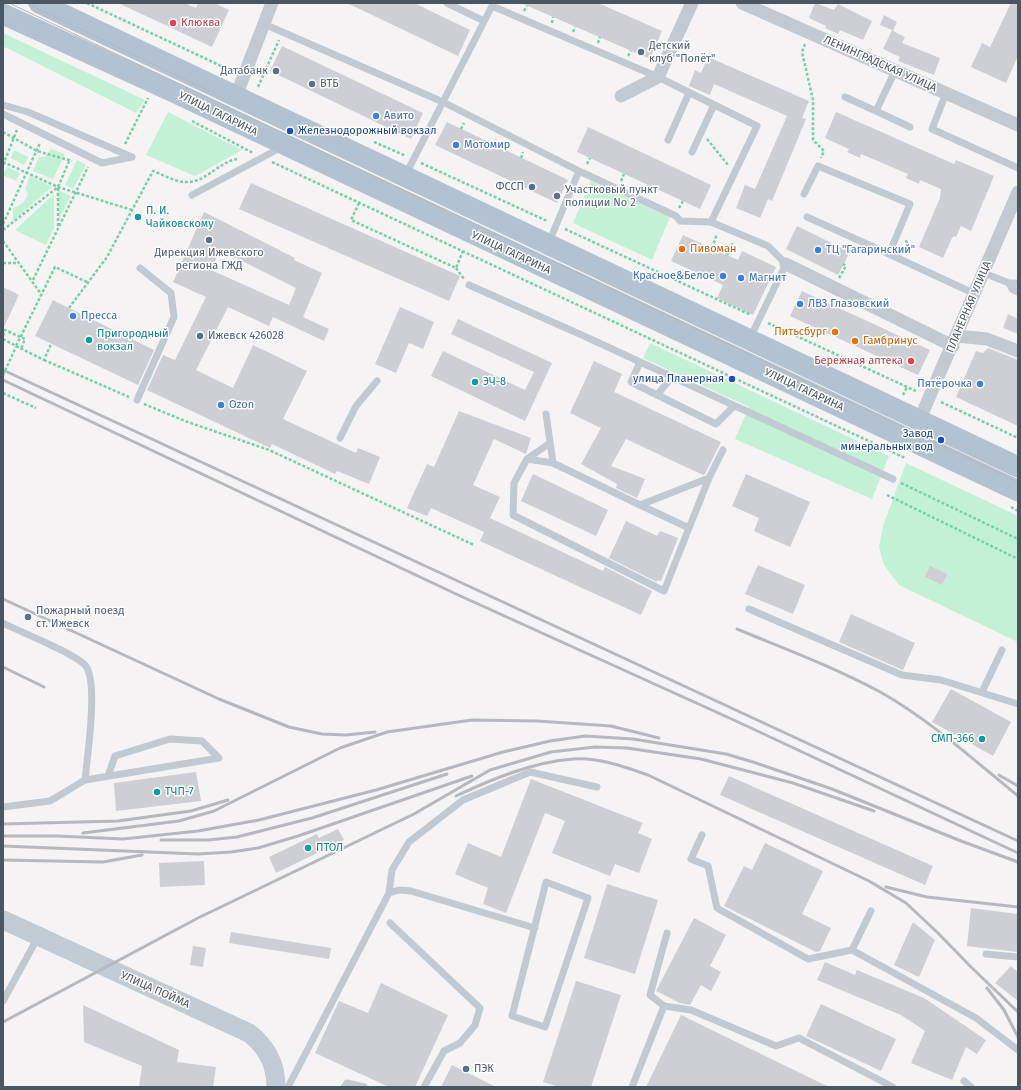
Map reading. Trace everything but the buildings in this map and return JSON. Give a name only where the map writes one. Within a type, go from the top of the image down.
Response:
[{"type":"main road","name":"УЛИЦА ГАГАРИНА","points":[[39,3],[1018,467]]},
{"type":"main road","name":"УЛИЦА ГАГАРИНА","points":[[3,14],[284,146],[1011,498]]},
{"type":"main road","points":[[910,450],[919,421]]},
{"type":"main road","name":"УЛИЦА ПОЙМА","points":[[3,920],[249,1033],[261,1042],[268,1053],[273,1065],[276,1087]]},
{"type":"street","points":[[236,96],[272,3]]},
{"type":"street","points":[[621,96],[658,77],[692,3]]},
{"type":"street","name":"ЛЕНИНГРАДСКАЯ УЛИЦА","points":[[742,3],[1018,125]]},
{"type":"street","name":"ПЛАНЕРНАЯ УЛИЦА","points":[[919,421],[955,341],[1018,192]]},
{"type":"street","points":[[786,264],[955,341],[987,339],[1018,351]]},
{"type":"lane","points":[[447,3],[484,21]]},
{"type":"lane","points":[[405,176],[492,6],[658,77],[757,126],[712,222]]},
{"type":"lane","points":[[264,24],[443,102],[579,171],[676,216],[680,221],[712,222],[768,246],[786,264],[749,340]]},
{"type":"lane","points":[[876,111],[895,71]]},
{"type":"lane","points":[[668,140],[689,93]]},
{"type":"lane","points":[[946,93],[932,129],[1018,168]]},
{"type":"lane","points":[[845,97],[910,126]]},
{"type":"lane","points":[[3,105],[28,112],[132,157],[102,163],[3,114]]},
{"type":"lane","points":[[692,152],[714,105]]},
{"type":"lane","points":[[192,195],[284,146]]},
{"type":"lane","points":[[804,194],[818,166],[910,204],[889,254]]},
{"type":"lane","points":[[548,244],[579,171]]},
{"type":"lane","points":[[807,217],[975,294]]},
{"type":"lane","points":[[136,400],[164,343],[174,317],[171,293],[140,268]]},
{"type":"lane","points":[[984,273],[1009,283],[1018,282]]},
{"type":"lane","points":[[1009,283],[1012,289],[1018,292]]},
{"type":"lane","points":[[469,286],[640,362],[893,479]]},
{"type":"lane","points":[[640,362],[631,382],[716,424],[734,406]]},
{"type":"lane","points":[[657,394],[672,377]]},
{"type":"lane","points":[[340,438],[356,406],[377,381]]},
{"type":"lane","points":[[546,414],[553,463]]},
{"type":"lane","points":[[550,443],[527,459],[514,483],[513,515],[664,591],[709,478],[723,450]]},
{"type":"lane","points":[[527,459],[553,463],[690,528]]},
{"type":"lane","points":[[640,505],[709,478]]},
{"type":"lane","points":[[749,610],[902,675],[940,680],[1018,704]]},
{"type":"lane","points":[[3,624],[74,658],[85,666],[90,677],[91,705],[85,780]]},
{"type":"lane","points":[[982,692],[1002,650]]},
{"type":"lane","points":[[3,807],[50,801],[85,780],[219,758],[202,741],[170,739],[116,756],[108,776]]},
{"type":"lane","points":[[288,1087],[389,893],[392,870],[409,842],[463,800],[530,772],[597,787]]},
{"type":"lane","points":[[702,835],[690,859],[708,866],[717,908],[808,959],[852,950],[976,1018],[1018,1050]]},
{"type":"lane","points":[[546,882],[588,898],[545,1028],[512,1016],[535,928],[546,882]]},
{"type":"lane","points":[[389,893],[399,890],[411,891],[535,928]]},
{"type":"lane","points":[[852,950],[871,911]]},
{"type":"lane","points":[[390,923],[480,1008],[475,1025],[460,1043],[444,1051],[424,1087]]},
{"type":"lane","points":[[667,933],[650,995],[664,1006],[691,1010],[776,1046],[799,1038],[893,1087]]},
{"type":"lane","points":[[3,1001],[38,936]]},
{"type":"lane","points":[[986,954],[1018,957]]},
{"type":"lane","points":[[632,1087],[664,1006]]},
{"type":"lane","points":[[964,1080],[971,1087]]},
{"type":"lane","points":[[344,1087],[348,1083],[364,1087]]},
{"type":"path","points":[[258,87],[282,32]]},
{"type":"path","points":[[810,33],[802,52],[813,100],[814,140],[821,149]]},
{"type":"path","points":[[18,130],[3,163],[58,187],[132,210]]},
{"type":"path","points":[[701,132],[735,173]]},
{"type":"path","points":[[3,224],[28,173],[41,141]]},
{"type":"path","points":[[69,308],[107,257],[153,171],[185,182],[199,179],[229,160],[245,158]]},
{"type":"path","points":[[264,158],[464,251],[910,450]]},
{"type":"path","points":[[58,228],[58,187],[70,159]]},
{"type":"path","points":[[33,280],[88,167]]},
{"type":"path","points":[[3,230],[58,187]]},
{"type":"path","points":[[359,202],[351,220],[456,268],[464,251]]},
{"type":"path","points":[[712,248],[720,226]]},
{"type":"path","points":[[727,255],[737,234]]},
{"type":"path","points":[[3,241],[42,294]]},
{"type":"path","points":[[3,263],[20,263]]},
{"type":"path","points":[[3,340],[16,346],[55,267],[88,282]]},
{"type":"path","points":[[3,336],[4,330],[25,339],[21,349]]},
{"type":"path","points":[[3,340],[44,360],[185,421],[269,450],[474,545]]},
{"type":"path","points":[[44,360],[51,344]]},
{"type":"path","points":[[3,375],[16,347]]},
{"type":"path","points":[[3,393],[36,408]]},
{"type":"path","points":[[893,479],[1018,539]]},
{"type":"path","points":[[887,495],[1018,559]]},
{"type":"path","points":[[1011,498],[1018,510]]},
{"type":"green space","points":[[3,33],[145,100],[136,113],[5,47],[3,50]]},
{"type":"green space","points":[[168,112],[242,150],[195,176],[146,155]]},
{"type":"green space","points":[[51,149],[65,154],[53,179],[33,171],[39,157],[45,157]]},
{"type":"green space","points":[[14,150],[28,157],[24,165],[11,158]]},
{"type":"green space","points":[[77,160],[86,165],[73,189],[65,185]]},
{"type":"green space","points":[[7,167],[20,173],[16,181],[3,175]]},
{"type":"green space","points":[[30,176],[52,187],[13,221],[13,208],[22,203],[27,197],[28,194],[25,189]]},
{"type":"green space","points":[[591,181],[670,217],[652,260],[573,223]]},
{"type":"green space","points":[[58,190],[71,196],[59,219]]},
{"type":"green space","points":[[54,194],[54,228],[46,245],[15,230]]},
{"type":"green space","points":[[650,343],[889,456],[872,499],[735,439],[749,407],[643,358]]},
{"type":"green space","points":[[906,463],[1018,516],[1018,642],[899,585],[884,565],[879,547],[883,526]]},
{"type":"tram line","points":[[9,3],[1018,482]]},
{"type":"tram line","points":[[26,3],[209,91]]},
{"type":"railway","points":[[3,370],[1018,841]]},
{"type":"railway","points":[[3,380],[456,594],[736,721],[1018,853]]},
{"type":"railway","points":[[3,599],[219,699],[289,727],[322,734],[346,735],[375,732]]},
{"type":"railway","points":[[737,629],[829,667],[882,693],[935,728],[1018,796]]},
{"type":"railway","points":[[3,667],[44,687]]},
{"type":"railway","points":[[83,833],[179,821],[214,811],[340,748],[387,732],[472,720],[537,721],[611,726],[659,738]]},
{"type":"railway","points":[[3,836],[57,836],[123,839],[198,831],[259,820],[376,790],[503,752],[550,741],[585,736],[633,739],[726,754],[832,789],[961,841],[1018,862]]},
{"type":"railway","points":[[3,1022],[198,918],[414,814],[490,770],[551,752],[595,747],[627,748],[701,759],[793,783],[874,811]]},
{"type":"railway","points":[[456,796],[513,772],[543,764],[573,759],[602,761],[648,775],[869,881],[906,903],[1018,1012]]},
{"type":"railway","points":[[161,840],[208,840],[237,837],[312,818],[447,774]]},
{"type":"railway","points":[[999,775],[1018,786]]},
{"type":"railway","points":[[3,846],[198,854],[231,852],[258,848],[298,836],[472,776]]},
{"type":"railway","points":[[3,824],[118,821],[191,811],[228,800]]},
{"type":"railway","points":[[3,860],[103,862],[142,855]]},
{"type":"railway","points":[[886,887],[927,897],[1018,907]]},
{"type":"railway","points":[[987,988],[1004,1010],[1018,1037]]},
{"type":"place","name":"Клюква","points":[[173,23]]},
{"type":"place","name":"Детский клуб \"Полёт\"","points":[[641,52]]},
{"type":"place","name":"Датабанк","points":[[276,71]]},
{"type":"place","name":"ВТБ","points":[[312,84]]},
{"type":"place","name":"Авито","points":[[376,116]]},
{"type":"place","name":"Железнодорожный вокзал","points":[[290,131]]},
{"type":"place","name":"Мотомир","points":[[456,145]]},
{"type":"place","name":"ФССП","points":[[532,187]]},
{"type":"place","name":"Участковый пункт полиции No 2","points":[[557,196]]},
{"type":"place","name":"П. И. Чайковскому","points":[[138,217]]},
{"type":"place","name":"Дирекция Ижевского региона ГЖД","points":[[209,240]]},
{"type":"place","name":"Пивоман","points":[[682,249]]},
{"type":"place","name":"ТЦ \"Гагаринский\"","points":[[818,250]]},
{"type":"place","name":"Красное&Белое","points":[[723,276]]},
{"type":"place","name":"Магнит","points":[[741,278]]},
{"type":"place","name":"ЛВЗ Глазовский","points":[[800,304]]},
{"type":"place","name":"Пресса","points":[[73,316]]},
{"type":"place","name":"Питьсбург","points":[[835,332]]},
{"type":"place","name":"Ижевск 426028","points":[[200,336]]},
{"type":"place","name":"Пригородный вокзал","points":[[89,340]]},
{"type":"place","name":"Гамбринус","points":[[855,341]]},
{"type":"place","name":"Бережная аптека","points":[[911,361]]},
{"type":"place","name":"улица Планерная","points":[[732,379]]},
{"type":"place","name":"ЭЧ-8","points":[[475,382]]},
{"type":"place","name":"Пятёрочка","points":[[980,384]]},
{"type":"place","name":"Ozon","points":[[221,405]]},
{"type":"place","name":"Завод минеральных вод","points":[[941,440]]},
{"type":"place","name":"Пожарный поезд ст. Ижевск","points":[[28,617]]},
{"type":"place","name":"СМП-366","points":[[982,739]]},
{"type":"place","name":"ТЧП-7","points":[[157,792]]},
{"type":"place","name":"ПТОЛ","points":[[308,848]]},
{"type":"place","name":"ПЭК","points":[[466,1069]]}]
